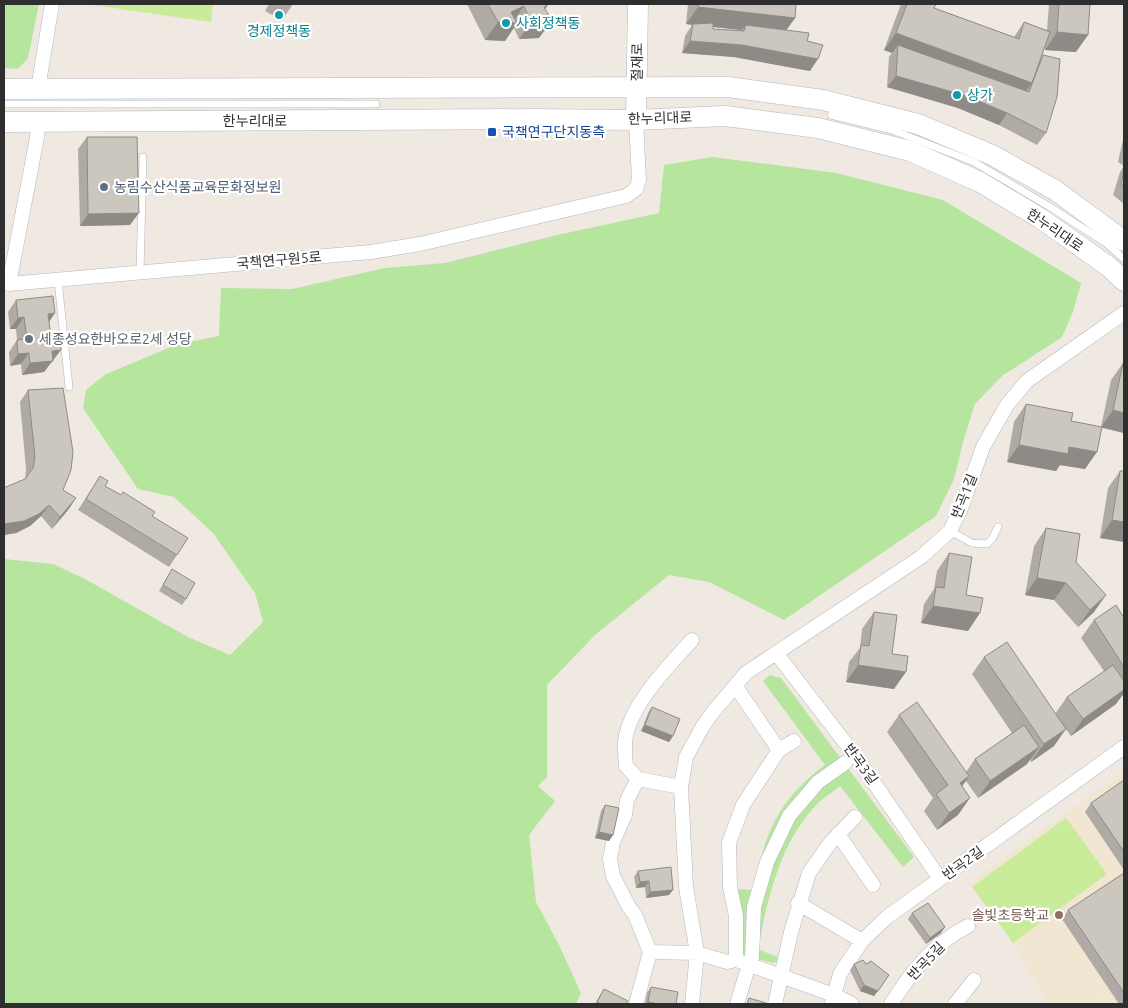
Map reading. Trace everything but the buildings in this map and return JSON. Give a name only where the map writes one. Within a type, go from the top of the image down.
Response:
[{"type":"street","points":[[38,89],[52,4]]},
{"type":"street","name":"절재로","points":[[636,120],[638,4]]},
{"type":"street","points":[[4,89],[728,87],[823,100],[918,124],[992,155],[1055,190],[1124,241]]},
{"type":"street","name":"한누리대로","points":[[4,122],[636,120],[725,116],[818,128],[910,151],[980,182],[1040,218],[1108,266],[1124,281]]},
{"type":"street","name":"국책연구원5로","points":[[39,122],[9,284],[381,250],[420,244],[626,196],[636,189],[639,180],[636,120]]},
{"type":"street","name":"반곡1길","points":[[692,1004],[697,953],[686,887],[681,786],[686,757],[703,726],[746,673],[921,557],[950,531],[962,506],[984,447],[1007,405],[1026,381],[1124,312]]},
{"type":"street","points":[[681,786],[638,778],[626,766],[625,742],[630,725],[640,704],[663,672],[692,640]]},
{"type":"street","name":"반곡3길","points":[[776,653],[862,765],[940,879]]},
{"type":"street","points":[[736,687],[778,750]]},
{"type":"street","points":[[736,960],[736,916],[730,886],[729,843],[743,805],[778,750],[794,741]]},
{"type":"street","name":"반곡2길","points":[[832,1000],[840,974],[862,941],[887,917],[1124,747]]},
{"type":"street","points":[[752,958],[754,908],[767,862],[788,816],[818,782],[845,763]]},
{"type":"street","points":[[636,1004],[650,952],[635,915],[613,876],[610,859],[614,842],[625,815],[627,800],[638,778]]},
{"type":"street","points":[[775,1004],[798,903],[809,873],[838,834],[855,817]]},
{"type":"street","points":[[838,834],[873,885]]},
{"type":"street","points":[[798,903],[862,941]]},
{"type":"street","name":"반곡5길","points":[[891,1004],[908,977],[925,958],[955,933],[968,926]]},
{"type":"street","points":[[650,952],[697,953],[727,962],[736,960],[780,976],[832,1000],[852,1004]]},
{"type":"street","points":[[737,1004],[746,974]]},
{"type":"street","points":[[956,1004],[974,980]]},
{"type":"lane","points":[[4,104],[376,104]]},
{"type":"lane","points":[[831,116],[892,130],[974,162],[1066,217],[1106,243],[1124,259]]},
{"type":"lane","points":[[140,272],[144,157]]},
{"type":"lane","points":[[58,280],[69,387]]},
{"type":"lane","points":[[950,531],[972,543],[987,544],[992,539],[998,526]]},
{"type":"shaded area","name":"솔빛초등학교","points":[[1124,771],[1124,1004],[1107,1004],[1104,999],[1092,1004],[1048,1004],[1013,943],[970,883]]},
{"type":"green space","points":[[4,4],[39,4],[28,58],[18,69],[4,68]]},
{"type":"green space","points":[[86,4],[213,4],[211,22]]},
{"type":"green space","points":[[713,157],[836,173],[943,200],[1081,283],[1073,312],[1062,337],[1002,376],[975,404],[954,479],[936,516],[784,620],[709,582],[669,575],[595,635],[547,685],[547,777],[538,786],[555,801],[529,835],[536,902],[559,945],[581,993],[576,1004],[4,1004],[4,559],[53,564],[85,579],[188,637],[230,655],[263,622],[255,593],[213,533],[174,497],[138,489],[83,408],[86,390],[106,374],[178,344],[219,336],[221,288],[292,289],[385,268],[445,263],[553,236],[659,213],[664,165]]},
{"type":"green space","points":[[770,675],[781,678],[914,857],[903,867],[840,786],[824,798],[806,817],[794,834],[771,890],[758,949],[780,958],[774,963],[740,955],[737,889],[754,890],[768,835],[776,820],[795,791],[825,765],[763,681]]},
{"type":"green space","points":[[1066,818],[1107,874],[1013,943],[972,887]]},
{"type":"place","name":"경제정책동","points":[[279,15]]},
{"type":"place","name":"사회정책동","points":[[506,23]]},
{"type":"place","name":"상가","points":[[957,95]]},
{"type":"place","name":"국책연구단지동측","points":[[492,132]]},
{"type":"place","name":"농림수산식품교육문화정보원","points":[[104,187]]},
{"type":"place","name":"세종성요한바오로2세 성당","points":[[29,339]]},
{"type":"place","name":"솔빛초등학교","points":[[1059,915]]}]
